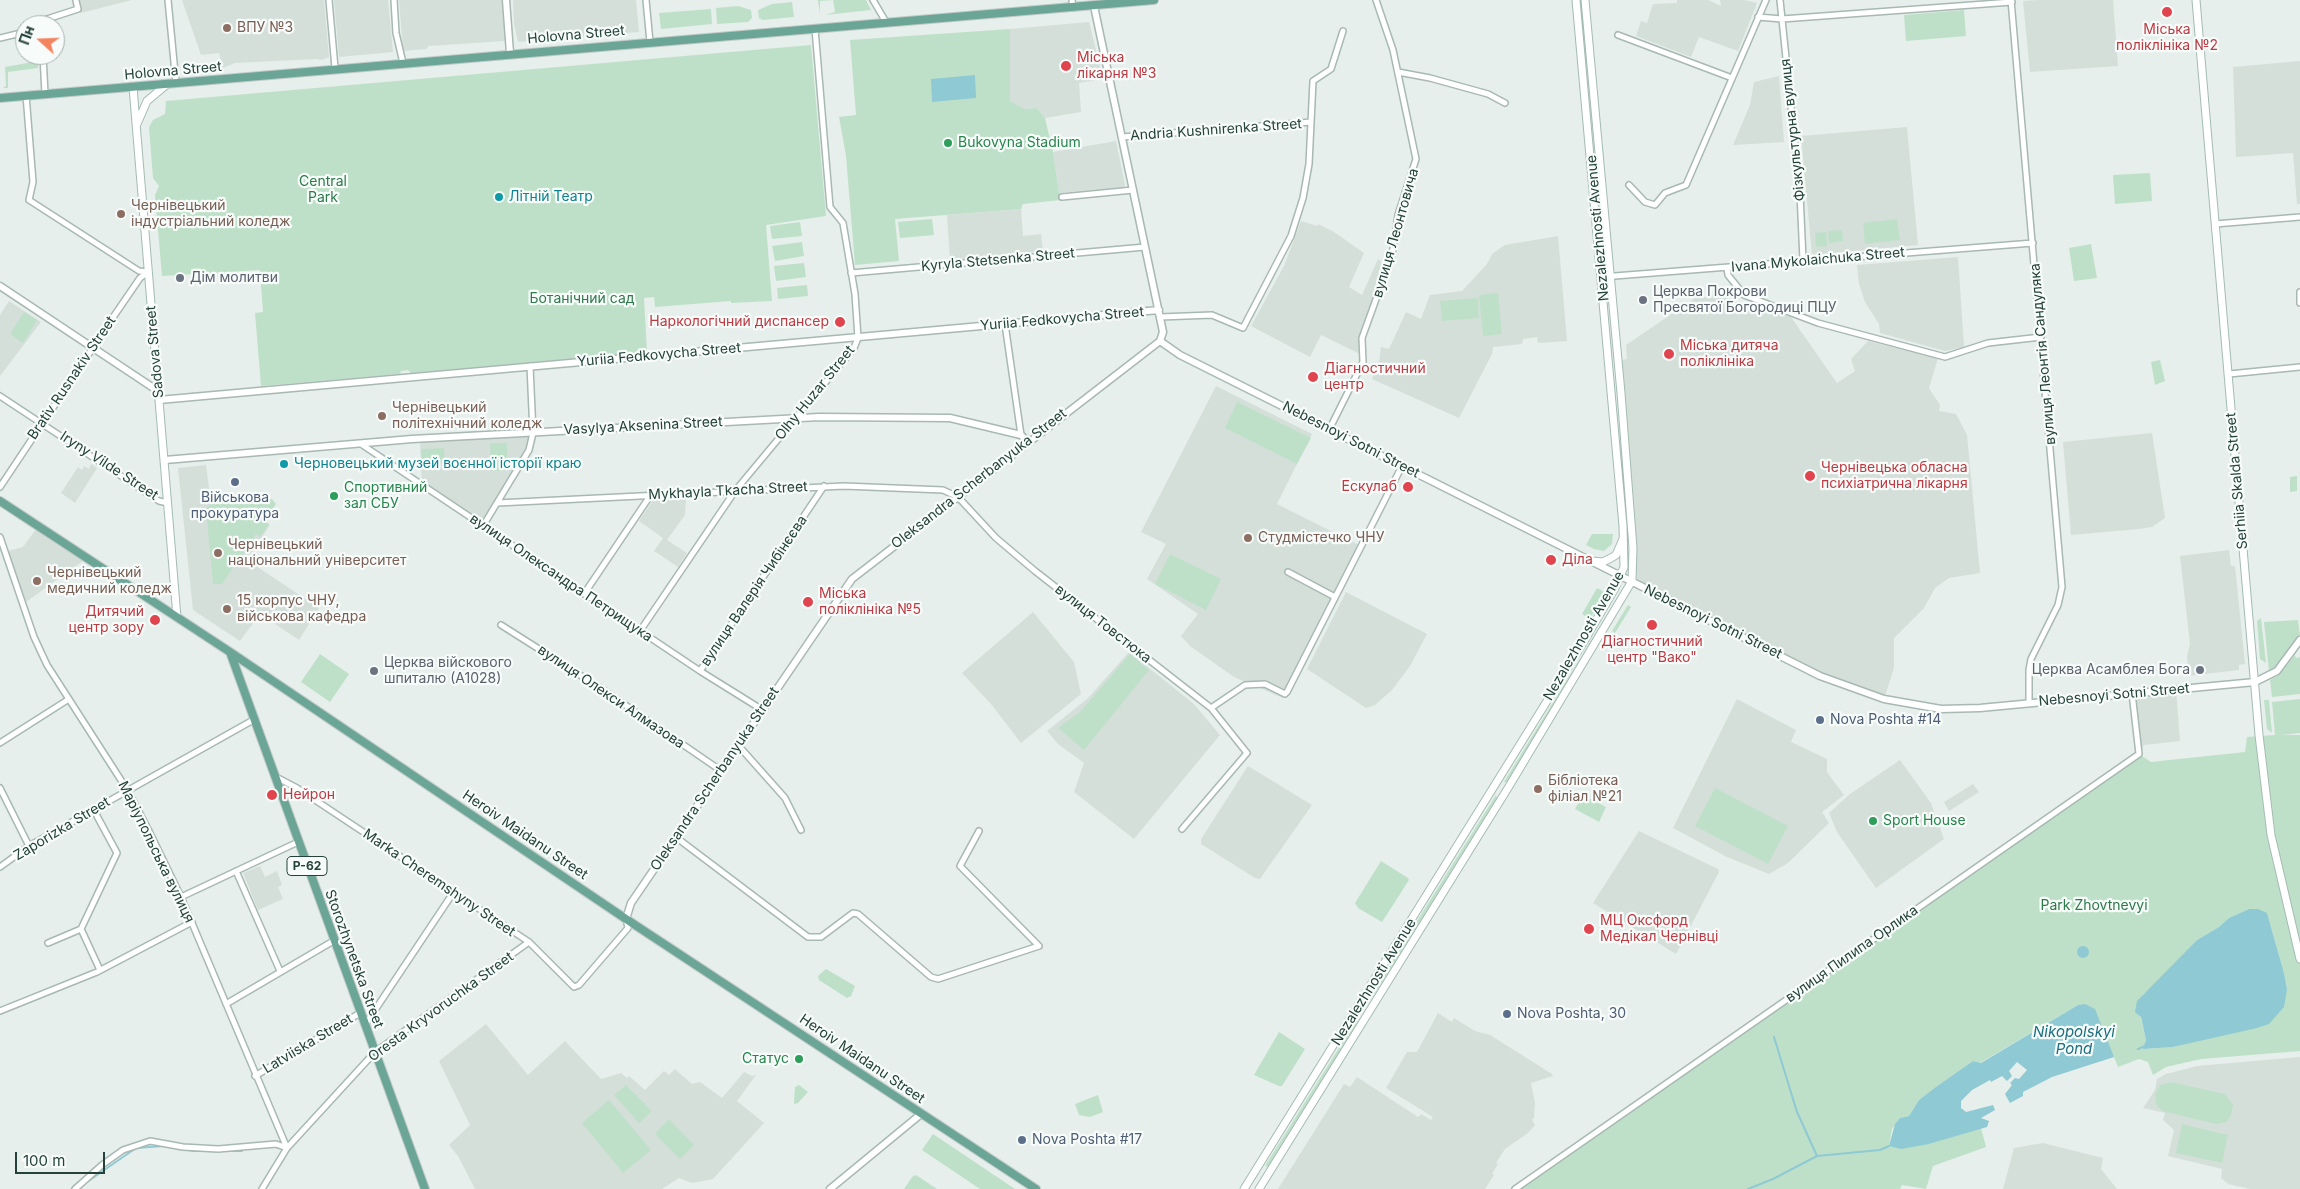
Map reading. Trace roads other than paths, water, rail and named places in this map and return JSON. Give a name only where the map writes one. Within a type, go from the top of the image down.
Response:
[{"type":"main road","name":"Holovna Street","points":[[0,98],[166,85],[510,53],[815,29],[1073,4],[1094,6],[1154,0]]},
{"type":"main road","name":"Nezalezhnosti Avenue","points":[[1244,1189],[1506,770],[1621,576],[1624,566],[1624,534],[1576,0]]},
{"type":"main road","name":"Nezalezhnosti Avenue","points":[[1259,1189],[1508,788],[1632,581],[1633,548],[1611,276],[1585,0]]},
{"type":"main road","name":"Serhiia Skalda Street","points":[[2196,0],[2254,682],[2271,835],[2300,959]]},
{"type":"main road","points":[[136,126],[147,101],[166,85]]},
{"type":"main road","points":[[136,87],[144,91],[147,101]]},
{"type":"main road","name":"Sadova Street","points":[[136,87],[136,126],[177,617]]},
{"type":"main road","name":"Heroiv Maidanu Street","points":[[1,503],[230,652],[626,918],[1036,1189]]},
{"type":"main road","points":[[1592,562],[1602,562],[1616,554],[1624,534]]},
{"type":"main road","name":"Storozhynetska Street","points":[[230,652],[425,1189]]},
{"type":"street","points":[[168,0],[176,84]]},
{"type":"street","points":[[329,0],[335,68]]},
{"type":"street","points":[[394,0],[396,33],[403,63]]},
{"type":"street","points":[[506,0],[510,53]]},
{"type":"street","points":[[646,0],[650,42]]},
{"type":"street","points":[[874,0],[886,22]]},
{"type":"street","name":"вулиця Леонтовича","points":[[1329,430],[1363,362],[1362,338],[1392,254],[1398,215],[1416,159],[1398,72],[1385,22],[1376,0]]},
{"type":"street","points":[[1629,185],[1645,202],[1655,205],[1665,194],[1686,185],[1766,0]]},
{"type":"street","name":"Фізкультурна вулиця","points":[[1780,0],[1800,193],[1803,260]]},
{"type":"street","points":[[60,15],[78,9],[76,1]]},
{"type":"street","points":[[1758,17],[1782,19],[2012,1]]},
{"type":"street","name":"вулиця Леонтія Сандуляка","points":[[2012,1],[2062,587],[2058,605],[2031,659],[2028,702]]},
{"type":"street","points":[[1094,6],[1163,332],[1160,341]]},
{"type":"street","name":"Olhy Huzar Street","points":[[640,631],[735,491],[854,348],[858,338],[851,273],[842,223],[830,207],[815,29]]},
{"type":"street","points":[[1159,314],[1212,315],[1243,328],[1291,236],[1303,198],[1309,164],[1313,81],[1331,69],[1343,31]]},
{"type":"street","points":[[0,38],[15,34]]},
{"type":"street","points":[[1618,34],[1732,78]]},
{"type":"street","points":[[44,65],[45,94]]},
{"type":"street","points":[[1398,72],[1430,78],[1488,94],[1505,103]]},
{"type":"street","points":[[26,96],[32,182],[29,200],[139,272],[148,272]]},
{"type":"street","name":"Andria Kushnirenka Street","points":[[1122,137],[1311,122]]},
{"type":"street","points":[[1062,197],[1133,190]]},
{"type":"street","points":[[2215,224],[2300,217]]},
{"type":"street","name":"Ivana Mykolaichuka Street","points":[[1602,277],[2033,243]]},
{"type":"street","name":"Kyryla Stetsenka Street","points":[[851,273],[1145,247]]},
{"type":"street","points":[[1727,268],[1728,275],[1744,295],[1818,323],[1945,357],[1988,343],[2040,338]]},
{"type":"street","name":"Brativ Rusnakiv Street","points":[[0,487],[140,278],[148,272]]},
{"type":"street","points":[[0,286],[158,391]]},
{"type":"street","points":[[2300,292],[2300,303]]},
{"type":"street","name":"Yuriia Fedkovycha Street","points":[[159,400],[1004,324],[1159,314]]},
{"type":"street","points":[[1004,324],[1021,435],[1028,442]]},
{"type":"street","name":"Nebesnoyi Sotni Street","points":[[1160,341],[1180,355],[1820,676],[1884,700],[1955,709],[2254,682]]},
{"type":"street","name":"Oleksandra Scherbanyuka Street","points":[[626,918],[631,903],[677,838],[737,744],[852,579],[1160,341]]},
{"type":"street","points":[[483,526],[525,460],[533,433],[530,366]]},
{"type":"street","points":[[2228,374],[2300,367]]},
{"type":"street","name":"Iryny Vilde Street","points":[[0,396],[159,500],[168,503]]},
{"type":"street","name":"Vasylya Aksenina Street","points":[[165,460],[412,439],[796,418],[950,418],[1021,435]]},
{"type":"street","name":"вулиця Олександра Петрищука","points":[[361,444],[700,671],[761,709]]},
{"type":"street","points":[[1211,708],[1245,685],[1265,684],[1285,694],[1402,466]]},
{"type":"street","name":"Mykhayla Tkacha Street","points":[[497,503],[824,486],[943,490],[958,497]]},
{"type":"street","name":"вулиця Валерія Чибінєєва","points":[[700,671],[824,486]]},
{"type":"street","points":[[584,594],[650,496]]},
{"type":"street","name":"вулиця Товстюка","points":[[958,497],[996,538],[1035,571],[1211,708],[1247,753],[1182,829]]},
{"type":"street","name":"Маріупольська вулиця","points":[[0,537],[34,636],[47,665],[128,791],[181,896],[287,1148]]},
{"type":"street","points":[[1288,572],[1335,597]]},
{"type":"street","name":"вулиця Олекси Алмазова","points":[[501,625],[602,689],[720,770]]},
{"type":"street","points":[[2254,682],[2277,670],[2300,640]]},
{"type":"street","name":"вулиця Пилипа Орлика","points":[[1514,1189],[2139,754],[2132,694]]},
{"type":"street","points":[[0,743],[69,699]]},
{"type":"street","name":"Zaporizka Street","points":[[0,867],[29,846],[255,719]]},
{"type":"street","points":[[737,744],[786,798],[802,830]]},
{"type":"street","name":"Marka Cheremshyny Street","points":[[276,777],[297,788],[529,942],[574,987],[579,985],[591,972],[628,928],[626,918]]},
{"type":"street","points":[[0,788],[29,846]]},
{"type":"street","points":[[48,943],[80,929],[117,853],[97,816],[95,808]]},
{"type":"street","points":[[677,838],[808,937],[821,937],[853,913],[858,914],[932,977],[938,979],[1039,946],[960,866],[978,831]]},
{"type":"street","points":[[181,896],[298,842]]},
{"type":"street","points":[[236,871],[280,971]]},
{"type":"street","points":[[365,1026],[453,893]]},
{"type":"street","points":[[0,1011],[100,970],[192,922]]},
{"type":"street","points":[[80,929],[100,970]]},
{"type":"street","points":[[226,1004],[335,940]]},
{"type":"street","name":"Oresta Kryvoruchka Street","points":[[262,1189],[287,1148],[375,1052],[529,942]]},
{"type":"street","name":"Latviiska Street","points":[[256,1076],[360,1013]]},
{"type":"street","points":[[830,1189],[921,1114]]},
{"type":"street","points":[[75,1189],[102,1164],[123,1150],[150,1141],[184,1147],[218,1149],[276,1144],[287,1148]]},
{"type":"water","points":[[975,75],[976,98],[932,102],[931,79]]},
{"type":"water","points":[[2249,909],[2258,909],[2267,913],[2287,989],[2284,1007],[2269,1024],[2257,1028],[2173,1047],[2143,1049],[2146,1040],[2141,1017],[2135,1012],[2137,1001],[2197,940],[2219,927],[2229,918]]},
{"type":"water","points":[[2083,946],[2089,952],[2083,958],[2077,952]]},
{"type":"water","name":"Nikopolskyi Pond","points":[[2085,1004],[2095,1009],[2114,1057],[2052,1077],[2023,1092],[2023,1096],[2010,1103],[2005,1094],[2012,1085],[2010,1083],[2015,1078],[2019,1079],[2027,1070],[2017,1062],[2009,1071],[2012,1076],[2007,1081],[2002,1076],[1991,1082],[1990,1080],[1972,1090],[1961,1101],[1961,1108],[1966,1112],[1993,1105],[1995,1110],[1981,1118],[1989,1121],[1987,1127],[1929,1144],[1901,1149],[1889,1146],[1895,1124],[1900,1118],[1909,1116],[1919,1100],[1936,1087],[1973,1061],[1981,1063],[2078,1005]]},
{"type":"waterway","points":[[1774,1037],[1797,1112],[1817,1156]]},
{"type":"waterway","points":[[2138,1049],[2145,1046]]},
{"type":"waterway","points":[[84,1184],[136,1148],[163,1146]]},
{"type":"waterway","points":[[1748,1189],[1773,1179],[1817,1156],[1880,1150],[1889,1146]]},
{"type":"waterway","points":[[170,1147],[194,1151],[242,1151]]},
{"type":"place","name":"Міська поліклініка №2","points":[[2167,12]]},
{"type":"place","name":"ВПУ №3","points":[[227,28]]},
{"type":"place","name":"Міська лікарня №3","points":[[1066,66]]},
{"type":"place","name":"Bukovyna Stadium","points":[[948,143]]},
{"type":"place","name":"Літній Театр","points":[[499,197]]},
{"type":"place","name":"Чернівецький індустріальний коледж","points":[[121,214]]},
{"type":"place","name":"Дім молитви","points":[[180,278]]},
{"type":"place","name":"Церква Покрови Пресвятої Богородиці ПЦУ","points":[[1643,300]]},
{"type":"place","name":"Наркологічний диспансер","points":[[840,322]]},
{"type":"place","name":"Міська дитяча поліклініка","points":[[1669,354]]},
{"type":"place","name":"Діагностичний центр","points":[[1313,377]]},
{"type":"place","name":"Чернівецький політехнічний коледж","points":[[382,416]]},
{"type":"place","name":"Черновецький музей воєнної історії краю","points":[[284,464]]},
{"type":"place","name":"Чернівецька обласна психіатрична лікарня","points":[[1810,476]]},
{"type":"place","name":"Військова прокуратура","points":[[235,482]]},
{"type":"place","name":"Ескулаб","points":[[1408,487]]},
{"type":"place","name":"Спортивний зал СБУ","points":[[334,496]]},
{"type":"place","name":"Студмістечко ЧНУ","points":[[1248,538]]},
{"type":"place","name":"Чернівецький національний університет","points":[[218,553]]},
{"type":"place","name":"Діла","points":[[1551,560]]},
{"type":"place","name":"Чернівецький медичний коледж","points":[[37,581]]},
{"type":"place","name":"Міська поліклініка №5","points":[[808,602]]},
{"type":"place","name":"15 корпус ЧНУ, військова кафедра","points":[[227,609]]},
{"type":"place","name":"Дитячий центр зору","points":[[155,620]]},
{"type":"place","name":"Діагностичний центр \"Вако\"","points":[[1652,625]]},
{"type":"place","name":"Церква Асамблея Бога","points":[[2200,670]]},
{"type":"place","name":"Церква війскового шпиталю (А1028)","points":[[374,671]]},
{"type":"place","name":"Nova Poshta #14","points":[[1820,720]]},
{"type":"place","name":"Бібліотека філіал №21","points":[[1538,789]]},
{"type":"place","name":"Нейрон","points":[[272,795]]},
{"type":"place","name":"Sport House","points":[[1873,821]]},
{"type":"place","name":"МЦ Оксфорд Медікал Чернівці","points":[[1589,929]]},
{"type":"place","name":"Nova Poshta, 30","points":[[1507,1014]]},
{"type":"place","name":"Статус","points":[[799,1059]]},
{"type":"place","name":"Nova Poshta #17","points":[[1022,1140]]},
{"type":"park label","name":"Central Park","points":[[323,190]]},
{"type":"park label","name":"Ботанічний сад","points":[[582,299]]},
{"type":"park label","name":"Park Zhovtnevyi","points":[[2094,906]]}]
